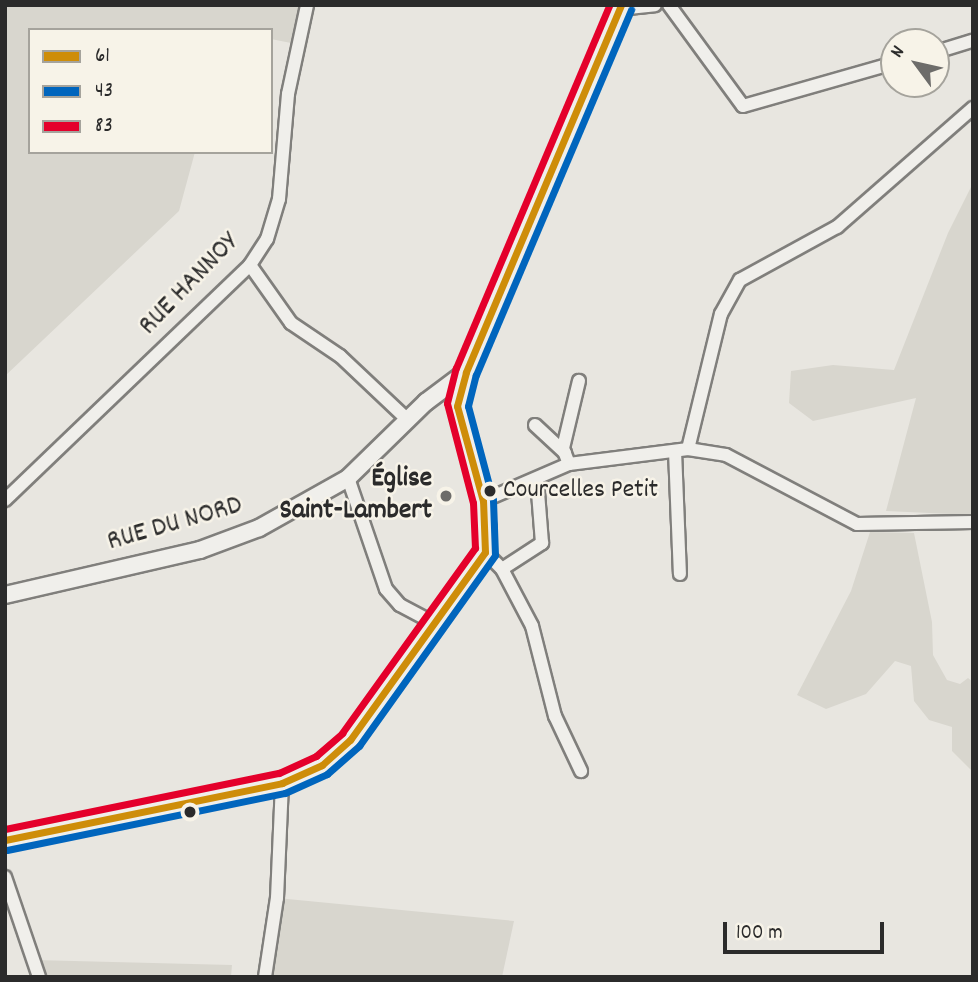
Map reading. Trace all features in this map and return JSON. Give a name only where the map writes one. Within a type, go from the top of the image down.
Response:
[{"type":"main road","points":[[5,840],[282,783],[322,765],[350,740],[485,552],[488,530],[483,501],[457,406],[466,372],[620,7]]},
{"type":"street","name":"RUE HANNOY","points":[[5,500],[250,265],[267,239],[279,200],[288,94],[307,5]]},
{"type":"street","points":[[620,7],[654,5]]},
{"type":"street","points":[[668,5],[743,106],[880,67]]},
{"type":"street","points":[[950,48],[973,41]]},
{"type":"street","points":[[680,574],[682,450],[721,314],[740,280],[837,227],[973,108]]},
{"type":"street","points":[[250,265],[291,324],[340,356],[408,421]]},
{"type":"street","name":"RUE DU NORD","points":[[5,595],[229,541],[348,478],[408,421],[466,372]]},
{"type":"street","points":[[567,459],[579,381]]},
{"type":"street","points":[[535,425],[567,459]]},
{"type":"street","points":[[483,501],[537,479],[567,459],[682,450],[726,455],[858,524],[973,522]]},
{"type":"street","points":[[348,478],[386,589],[400,605],[435,624]]},
{"type":"street","points":[[502,569],[542,543],[537,479]]},
{"type":"street","points":[[485,552],[502,569],[532,626],[555,716],[581,771]]},
{"type":"street","points":[[265,977],[277,898],[282,783]]},
{"type":"street","points":[[5,877],[39,977]]},
{"type":"shaded area","points":[[5,5],[299,5],[291,43],[273,39],[273,28],[28,28],[28,154],[194,154],[179,211],[5,376]]},
{"type":"shaded area","points":[[973,183],[973,515],[886,511],[916,398],[813,421],[789,403],[791,371],[833,365],[894,370],[948,233]]},
{"type":"shaded area","points":[[870,532],[914,533],[932,622],[933,655],[947,680],[960,684],[968,678],[973,682],[973,772],[952,751],[952,727],[929,720],[914,701],[911,666],[895,661],[866,694],[826,709],[797,695],[851,591]]},
{"type":"shaded area","points":[[277,898],[514,921],[502,977],[265,977]]},
{"type":"shaded area","points":[[34,960],[232,965],[231,977],[39,977]]},
{"type":"transit line","name":"83","points":[[5,829],[279,773],[316,756],[342,733],[475,548],[473,503],[447,403],[456,368],[609,5]]},
{"type":"transit line","name":"61","points":[[5,840],[282,783],[322,765],[350,740],[485,552],[483,501],[457,406],[466,372],[621,5]]},
{"type":"transit line","name":"43","points":[[7,850],[285,793],[327,774],[359,746],[495,555],[493,500],[468,406],[476,375],[631,9]]},
{"type":"place","name":"Courcelles Petit","points":[[490,491]]},
{"type":"place","name":"Église Saint-Lambert","points":[[446,496]]}]
